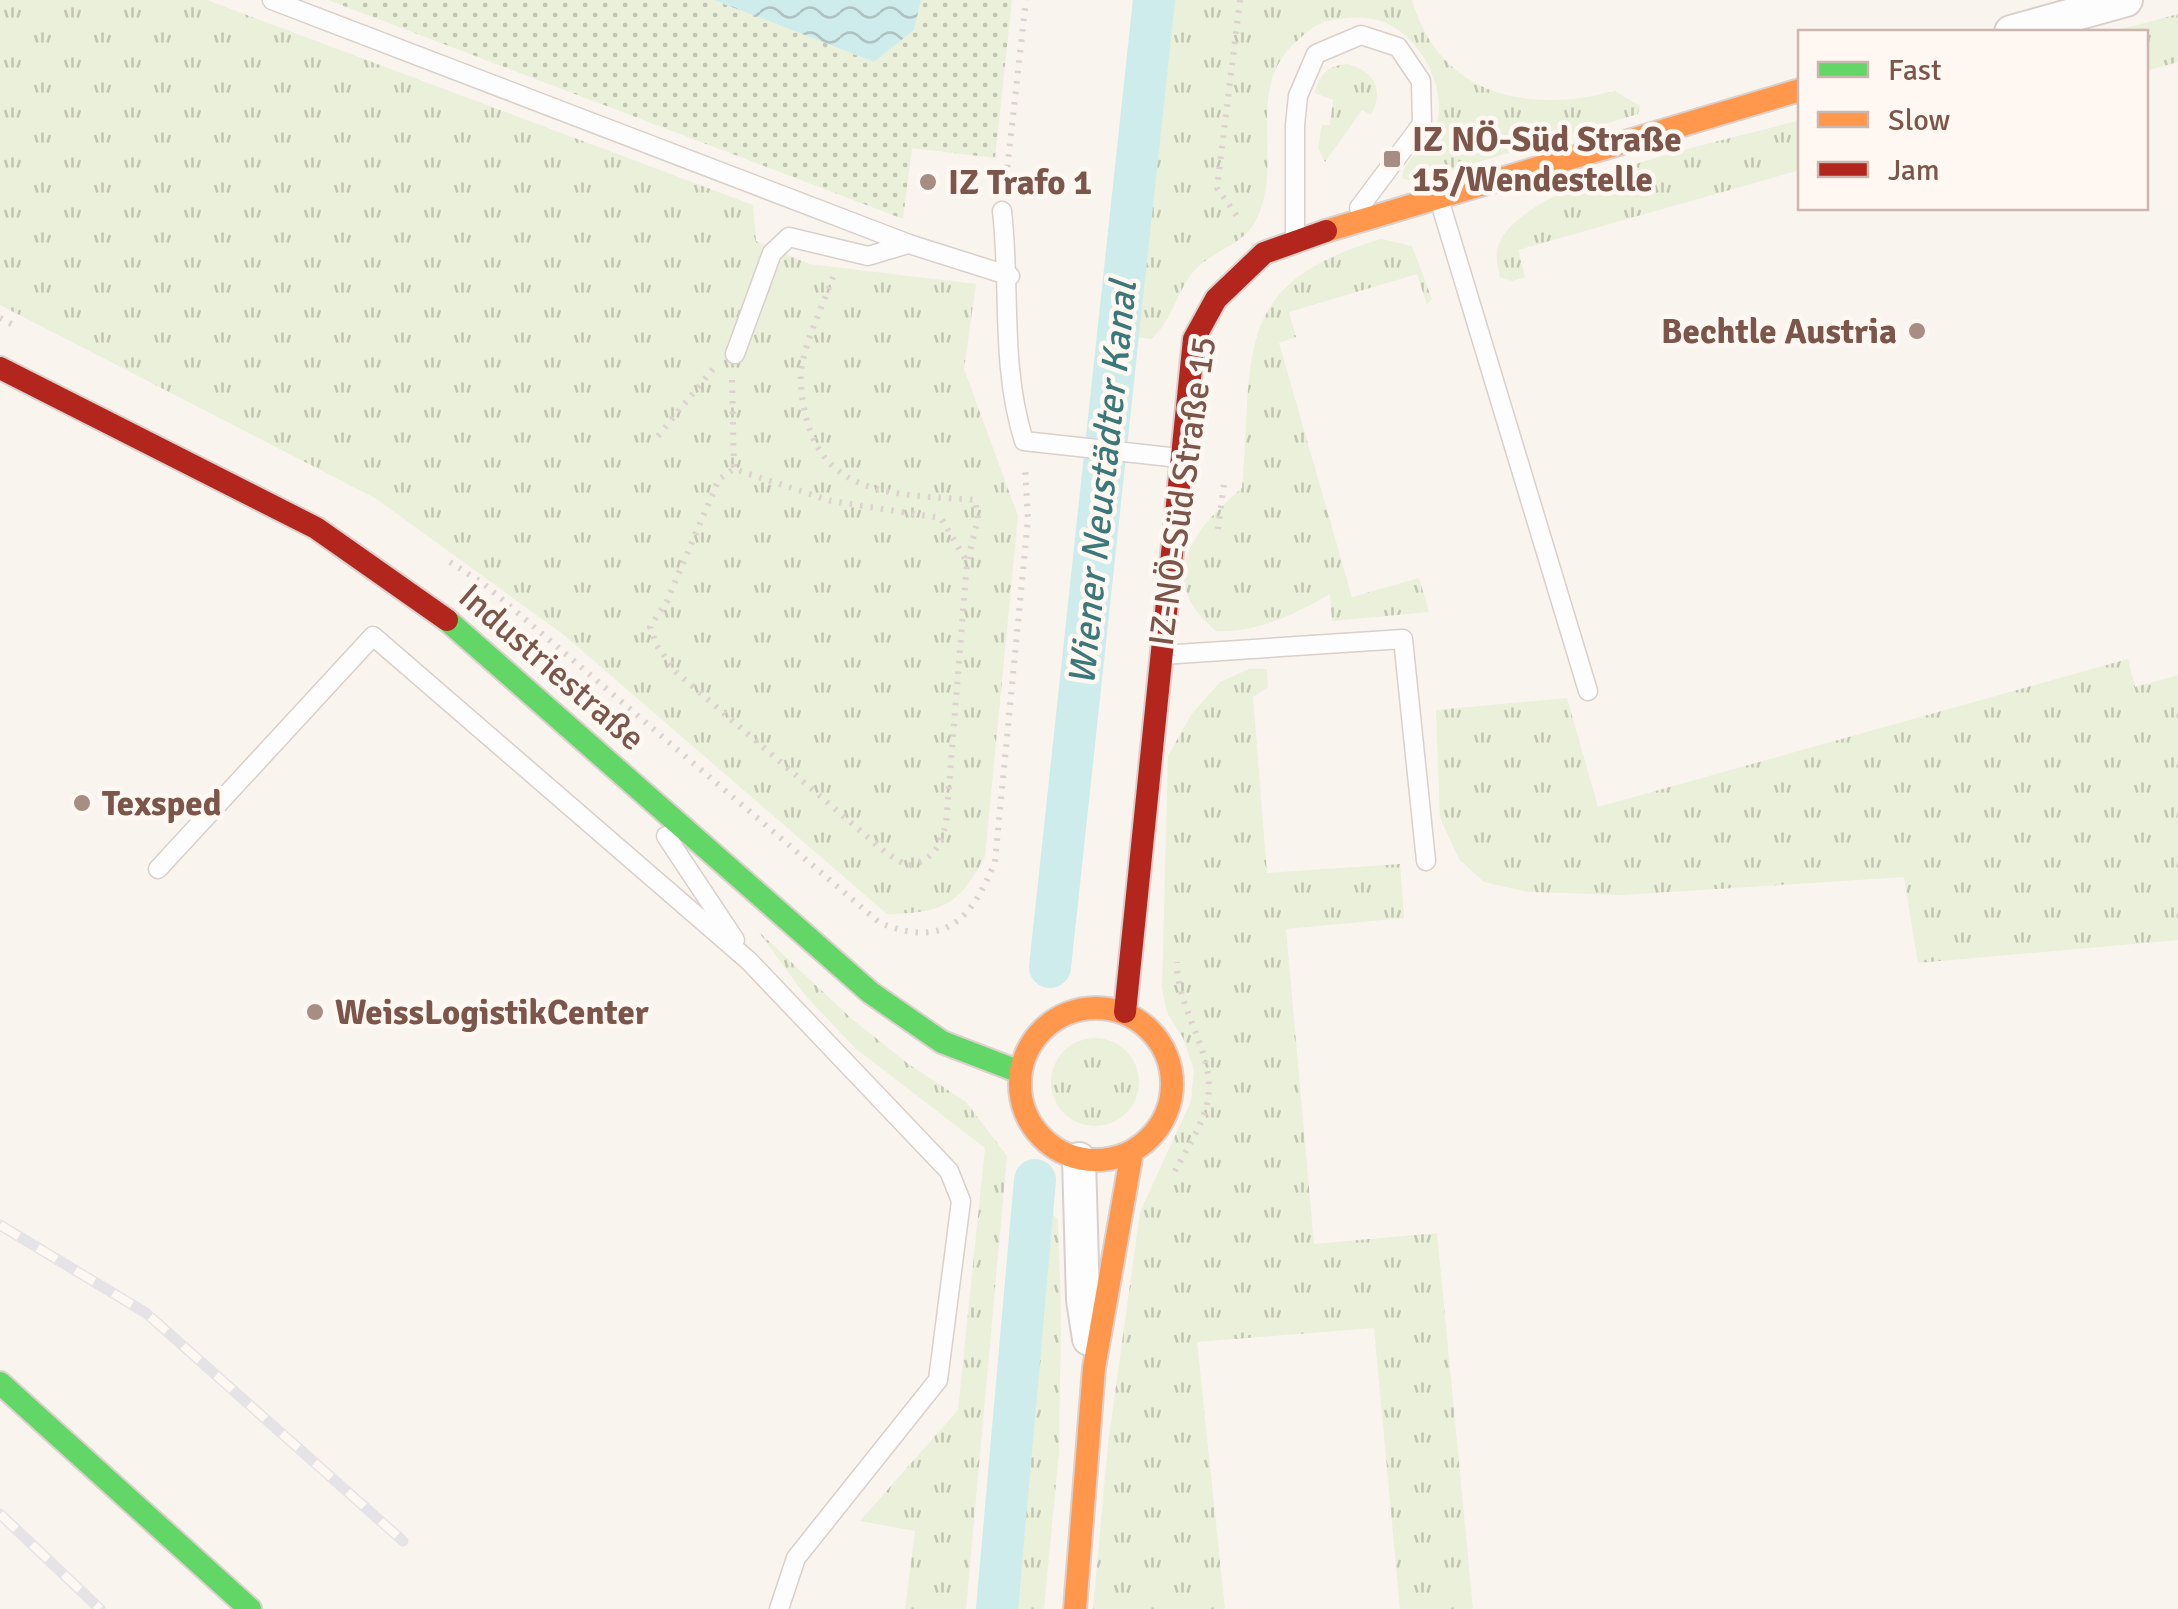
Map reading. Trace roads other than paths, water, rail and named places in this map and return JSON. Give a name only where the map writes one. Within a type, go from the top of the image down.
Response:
[{"type":"street","points":[[2017,30],[2126,0]]},
{"type":"street","name":"IZ-NÖ-Süd Straße 15","points":[[1125,1012],[1194,338],[1216,299],[1264,254],[1350,222],[1798,91]]},
{"type":"street","name":"Industriestraße","points":[[0,368],[316,528],[402,584],[471,638],[870,994],[942,1042],[1020,1072]]},
{"type":"street","points":[[1091,1007],[1125,1012],[1149,1028],[1166,1051],[1173,1080],[1169,1109],[1155,1134],[1132,1152],[1106,1160],[1078,1159],[1052,1148],[1032,1127],[1021,1100],[1020,1072],[1033,1040],[1058,1017],[1091,1007]]},
{"type":"street","points":[[1075,1609],[1094,1368],[1132,1152]]},
{"type":"street","points":[[1078,1159],[1083,1300],[1094,1368]]},
{"type":"street","points":[[0,1383],[250,1609]]},
{"type":"lane","points":[[272,0],[909,244],[1010,276]]},
{"type":"lane","points":[[1295,242],[1298,96],[1316,54],[1361,35],[1398,47],[1421,81],[1422,124],[1350,222]]},
{"type":"lane","points":[[1439,197],[1588,691]]},
{"type":"lane","points":[[1002,210],[1010,276],[1005,338],[1012,401],[1024,441],[1179,458]]},
{"type":"lane","points":[[735,354],[772,254],[789,237],[868,256],[909,244]]},
{"type":"lane","points":[[158,869],[373,636],[749,961],[949,1171],[961,1201],[938,1380],[796,1558],[779,1609]]},
{"type":"lane","points":[[1159,655],[1403,639],[1426,861]]},
{"type":"lane","points":[[631,782],[749,961]]},
{"type":"water","points":[[714,0],[921,0],[914,30],[874,62]]},
{"type":"waterway","name":"Wiener Neustädter Kanal","points":[[1050,967],[1154,0]]},
{"type":"waterway","name":"Wiener Neustädter Kanal","points":[[997,1609],[1035,1180]]},
{"type":"railway","points":[[0,1225],[146,1313],[403,1541]]},
{"type":"railway","points":[[0,1514],[100,1609]]},
{"type":"place","name":"IZ NÖ-Süd Straße 15/Wendestelle","points":[[1392,159]]},
{"type":"place","name":"IZ Trafo 1","points":[[928,182]]},
{"type":"place","name":"Bechtle Austria","points":[[1917,331]]},
{"type":"place","name":"Texsped","points":[[82,803]]},
{"type":"place","name":"WeissLogistikCenter","points":[[315,1012]]}]
